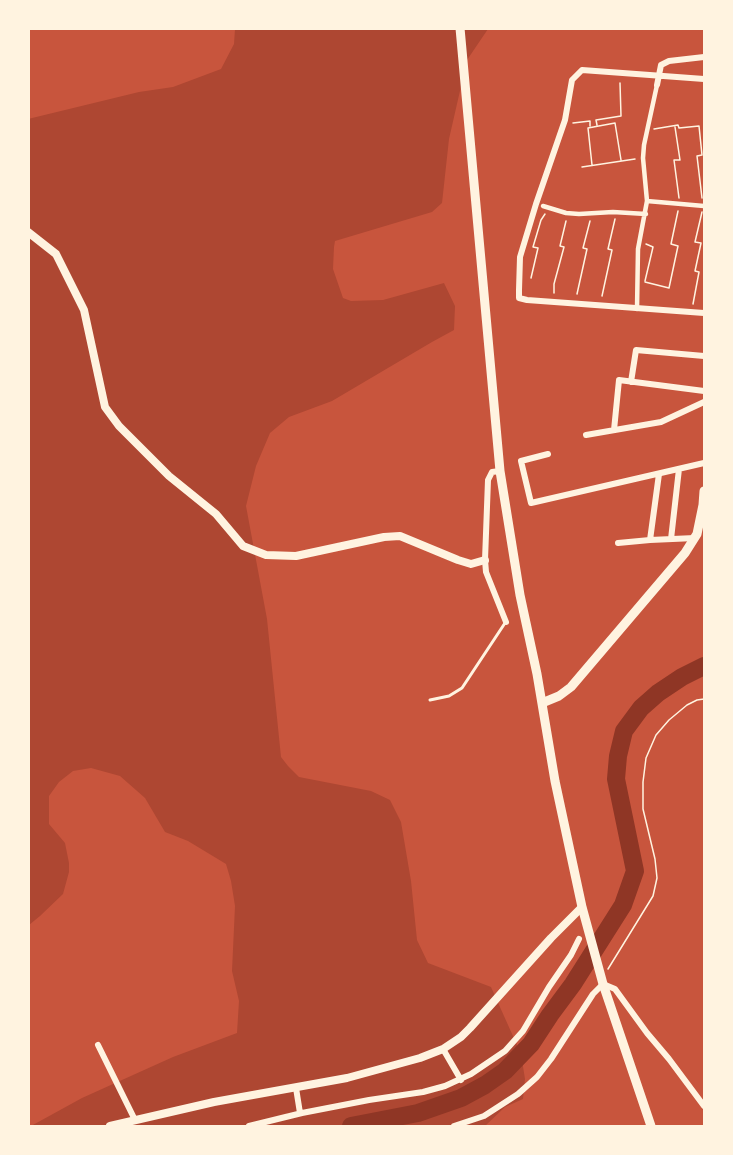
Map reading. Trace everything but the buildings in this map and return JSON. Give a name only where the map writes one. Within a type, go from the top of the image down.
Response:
[{"type":"main road","points":[[460,28],[500,471],[520,595],[537,674],[555,781],[582,907],[602,979],[651,1126]]},
{"type":"main road","points":[[542,703],[559,696],[571,687],[686,553],[695,538],[705,490]]},
{"type":"main road","points":[[110,1126],[214,1102],[347,1078],[420,1058],[443,1049],[470,1028],[582,907]]},
{"type":"street","points":[[637,309],[638,249],[647,201],[644,145],[661,65],[669,61],[705,57]]},
{"type":"street","points":[[705,79],[582,70],[572,81],[564,125],[542,206],[520,257],[519,298],[705,313]]},
{"type":"street","points":[[647,201],[704,206]]},
{"type":"street","points":[[542,206],[579,214],[646,214]]},
{"type":"street","points":[[28,232],[56,254],[84,310],[105,407],[118,426],[169,476],[216,514],[243,546],[266,555],[296,556],[384,537],[400,536],[471,564],[485,560]]},
{"type":"street","points":[[632,382],[636,350],[705,356]]},
{"type":"street","points":[[614,430],[619,380],[705,391]]},
{"type":"street","points":[[586,435],[661,422],[705,402]]},
{"type":"street","points":[[549,454],[521,460],[531,503],[705,463]]},
{"type":"street","points":[[671,539],[679,469]]},
{"type":"street","points":[[500,471],[492,472],[489,480],[485,560],[486,572],[506,622]]},
{"type":"street","points":[[650,540],[659,474]]},
{"type":"street","points":[[618,543],[695,538]]},
{"type":"street","points":[[249,1126],[300,1113],[423,1092],[461,1080],[505,1051],[524,1031],[579,939]]},
{"type":"street","points":[[454,1126],[484,1116],[518,1094],[537,1077],[602,979],[615,989],[705,1106]]},
{"type":"street","points":[[98,1045],[135,1120]]},
{"type":"street","points":[[443,1049],[461,1080]]},
{"type":"street","points":[[296,1088],[300,1113]]},
{"type":"lane","points":[[430,700],[449,696],[462,688],[506,622]]},
{"type":"path","points":[[597,126],[596,120],[621,116],[620,73]]},
{"type":"path","points":[[564,125],[590,121],[588,128],[592,165]]},
{"type":"path","points":[[590,127],[615,123],[621,160]]},
{"type":"path","points":[[647,129],[678,125],[679,128],[699,126],[702,155],[697,156],[704,206],[695,242],[701,243],[695,271],[699,272],[691,312]]},
{"type":"path","points":[[638,280],[669,288],[678,246],[671,244],[679,204],[674,160],[680,160],[675,126]]},
{"type":"path","points":[[582,167],[644,158]]},
{"type":"path","points":[[531,278],[538,248],[533,247],[541,220],[542,206]]},
{"type":"path","points":[[554,302],[554,284],[564,247],[560,246],[568,213]]},
{"type":"path","points":[[576,304],[588,249],[583,248],[593,213]]},
{"type":"path","points":[[602,306],[602,290],[612,250],[608,249],[616,213]]},
{"type":"path","points":[[645,244],[654,246],[645,282]]},
{"type":"path","points":[[602,979],[644,913],[653,896],[657,878],[643,809],[646,758],[656,735],[669,720],[687,705],[704,699]]},
{"type":"shaded area","points":[[235,29],[488,29],[467,60],[449,139],[442,203],[432,212],[335,241],[334,247],[333,269],[343,298],[351,301],[383,300],[444,283],[455,306],[454,330],[332,401],[289,417],[270,433],[256,466],[246,506],[267,619],[281,757],[299,777],[371,791],[390,800],[401,822],[411,881],[417,940],[428,963],[491,987],[521,1054],[525,1079],[523,1099],[505,1107],[485,1126],[31,1126],[82,1098],[173,1057],[237,1033],[239,1001],[232,971],[235,906],[226,864],[188,841],[165,832],[145,798],[120,776],[91,768],[73,771],[59,782],[49,796],[49,824],[65,843],[69,872],[63,894],[29,925],[28,119],[139,92],[173,87],[221,69],[234,44]]},
{"type":"waterway","points":[[351,1126],[418,1113],[461,1098],[505,1071],[531,1044],[573,984],[623,905],[635,871],[616,779],[618,756],[624,731],[641,708],[658,693],[704,666]]}]
